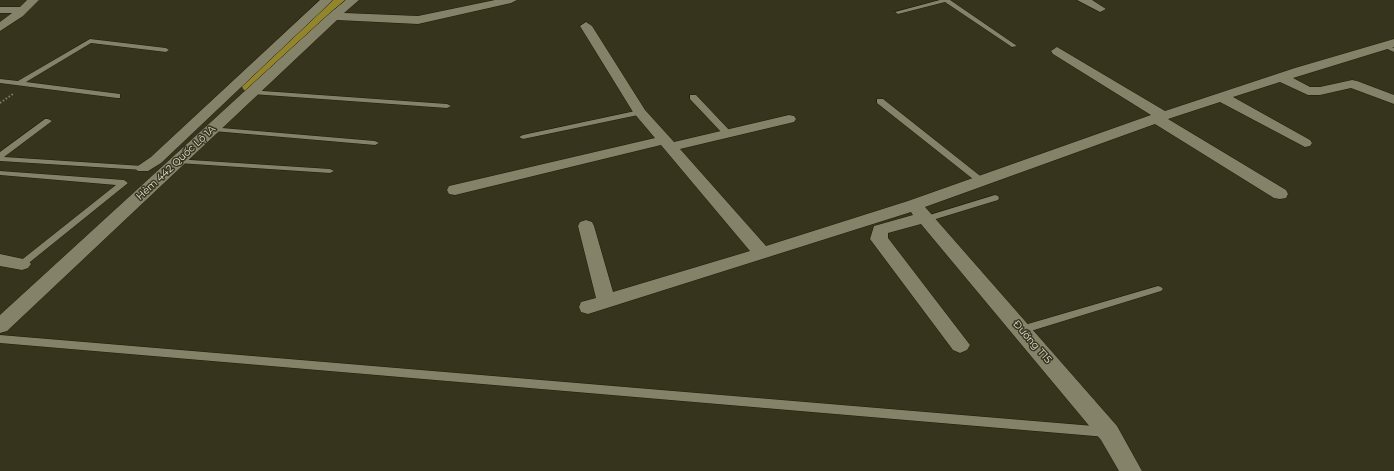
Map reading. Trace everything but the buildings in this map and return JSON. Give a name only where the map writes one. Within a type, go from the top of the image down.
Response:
[{"type":"street","points":[[0,27],[23,10],[33,0]]},
{"type":"street","points":[[142,168],[156,160],[327,0]]},
{"type":"street","name":"Hẻm 442 Quốc Lộ 1A","points":[[0,326],[333,16],[353,0]]},
{"type":"street","points":[[333,16],[418,20],[511,0]]},
{"type":"street","points":[[1083,0],[1100,9]]},
{"type":"street","points":[[0,10],[23,10]]},
{"type":"street","points":[[586,26],[640,112],[762,253]]},
{"type":"street","points":[[960,345],[879,239],[880,230],[921,214],[981,181],[1222,96],[1281,77],[1391,46]]},
{"type":"street","points":[[1057,51],[1280,194]]},
{"type":"street","points":[[1281,77],[1308,91],[1320,91],[1352,84],[1394,100]]},
{"type":"street","points":[[1222,96],[1305,143]]},
{"type":"street","points":[[455,190],[668,143],[727,133],[789,118]]},
{"type":"street","points":[[588,307],[762,253],[921,214]]},
{"type":"street","name":"Đường T15","points":[[921,214],[1109,433],[1131,471]]},
{"type":"street","points":[[586,226],[606,301]]},
{"type":"street","points":[[0,260],[22,264]]},
{"type":"lane","points":[[898,12],[947,0],[1014,46]]},
{"type":"lane","points":[[18,84],[90,41],[166,50]]},
{"type":"lane","points":[[0,81],[117,96]]},
{"type":"lane","points":[[252,92],[447,106]]},
{"type":"lane","points":[[693,97],[727,133]]},
{"type":"lane","points":[[880,101],[981,181]]},
{"type":"lane","points":[[523,137],[640,112]]},
{"type":"lane","points":[[0,157],[48,121]]},
{"type":"lane","points":[[212,129],[375,143]]},
{"type":"lane","points":[[0,157],[142,168]]},
{"type":"lane","points":[[178,161],[330,170]]},
{"type":"lane","points":[[0,173],[124,183],[22,264]]},
{"type":"lane","points":[[921,214],[995,198]]},
{"type":"lane","points":[[1021,330],[1158,289]]},
{"type":"lane","points":[[0,339],[1109,433]]},
{"type":"waterway","points":[[253,85],[345,0]]}]
